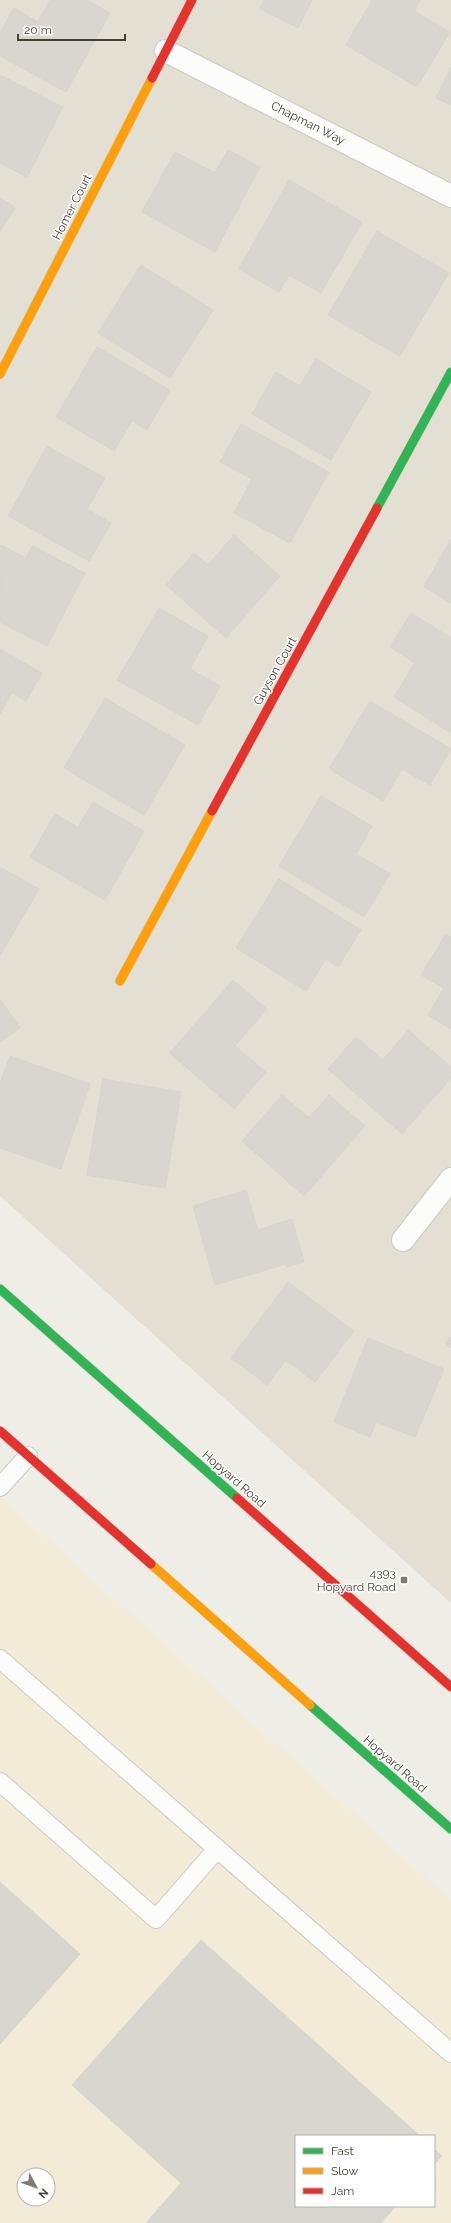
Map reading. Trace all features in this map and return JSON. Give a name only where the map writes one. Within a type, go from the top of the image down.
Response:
[{"type":"main road","name":"Homer Court","points":[[0,374],[192,0]]},
{"type":"main road","name":"Guyson Court","points":[[120,981],[451,372]]},
{"type":"main road","name":"Hopyard Road","points":[[0,1289],[451,1687]]},
{"type":"main road","name":"Hopyard Road","points":[[0,1432],[451,1829]]},
{"type":"street","name":"Chapman Way","points":[[166,51],[451,196]]},
{"type":"street","points":[[403,1240],[451,1179]]},
{"type":"lane","points":[[0,1487],[28,1456]]},
{"type":"lane","points":[[0,1659],[451,2054]]},
{"type":"lane","points":[[0,1782],[156,1919],[217,1849]]},
{"type":"shaded area","points":[[0,0],[451,0],[451,1603],[0,1196]]},
{"type":"shaded area","points":[[0,1497],[451,1900],[451,2223],[0,2223]]},
{"type":"building","points":[[50,0],[87,0],[110,13],[66,92],[0,56],[0,33],[14,8],[38,22]]},
{"type":"building","points":[[264,0],[312,0],[298,28],[260,9]]},
{"type":"building","points":[[372,0],[420,0],[414,11],[450,32],[417,87],[346,45]]},
{"type":"building","points":[[451,67],[451,105],[436,98]]},
{"type":"building","points":[[0,75],[63,107],[27,177],[0,163]]},
{"type":"building","points":[[228,150],[260,167],[215,252],[142,212],[175,152],[215,173]]},
{"type":"building","points":[[289,180],[362,222],[321,293],[289,275],[279,292],[239,269]]},
{"type":"building","points":[[0,198],[15,207],[0,232]]},
{"type":"building","points":[[377,231],[449,273],[400,356],[328,315]]},
{"type":"building","points":[[141,265],[213,310],[170,378],[98,333]]},
{"type":"building","points":[[97,347],[170,390],[147,430],[132,421],[114,451],[56,417]]},
{"type":"building","points":[[316,359],[371,392],[331,460],[252,414],[276,372],[300,386]]},
{"type":"building","points":[[241,424],[329,472],[290,543],[234,513],[252,479],[220,462]]},
{"type":"building","points":[[47,446],[105,478],[87,509],[111,523],[89,561],[8,516]]},
{"type":"building","points":[[234,535],[280,576],[226,638],[166,585],[194,553],[208,565]]},
{"type":"building","points":[[451,539],[451,603],[424,587]]},
{"type":"building","points":[[1,545],[26,558],[32,546],[85,573],[47,646],[0,622]]},
{"type":"building","points":[[159,608],[208,636],[190,669],[220,686],[198,725],[117,680]]},
{"type":"building","points":[[411,613],[451,638],[451,733],[394,697],[415,663],[390,647]]},
{"type":"building","points":[[0,649],[42,673],[26,701],[12,693],[0,714]]},
{"type":"building","points":[[105,698],[185,745],[144,815],[64,768]]},
{"type":"building","points":[[370,701],[451,749],[430,785],[402,769],[383,801],[329,769]]},
{"type":"building","points":[[321,796],[372,826],[356,854],[390,874],[364,917],[279,866]]},
{"type":"building","points":[[93,802],[144,831],[105,900],[30,857],[55,814],[78,827]]},
{"type":"building","points":[[0,867],[39,889],[0,956]]},
{"type":"building","points":[[279,879],[361,930],[338,967],[326,959],[306,991],[236,948]]},
{"type":"building","points":[[446,934],[451,937],[451,1029],[428,1015],[444,988],[421,975]]},
{"type":"building","points":[[233,980],[267,1009],[235,1046],[266,1072],[234,1109],[170,1053]]},
{"type":"building","points":[[0,999],[20,1028],[0,1042]]},
{"type":"building","points":[[408,1030],[451,1067],[451,1078],[402,1134],[328,1069],[356,1037],[383,1060]]},
{"type":"building","points":[[10,1056],[90,1084],[61,1169],[0,1148],[0,1084]]},
{"type":"building","points":[[103,1079],[181,1092],[165,1188],[87,1175]]},
{"type":"building","points":[[282,1095],[309,1118],[329,1095],[365,1126],[304,1196],[242,1141]]},
{"type":"building","points":[[246,1190],[258,1230],[292,1219],[304,1262],[287,1267],[286,1264],[215,1285],[193,1206]]},
{"type":"building","points":[[288,1282],[354,1331],[315,1382],[286,1360],[267,1385],[231,1358]]},
{"type":"building","points":[[451,1337],[451,1348],[445,1343]]},
{"type":"building","points":[[368,1338],[444,1369],[415,1437],[376,1422],[370,1437],[334,1422]]},
{"type":"building","points":[[0,1882],[80,1954],[0,2044]]},
{"type":"building","points":[[201,1940],[419,2135],[295,2135],[295,2207],[395,2207],[381,2223],[146,2223],[181,2183],[72,2085]]},
{"type":"building","points":[[435,2150],[442,2156],[435,2163]]},
{"type":"traffic: fast","points":[[377,508],[451,372]]},
{"type":"traffic: fast","points":[[0,1289],[237,1498]]},
{"type":"traffic: fast","points":[[310,1705],[451,1829]]},
{"type":"traffic: slow","points":[[0,374],[152,78]]},
{"type":"traffic: slow","points":[[120,981],[212,811]]},
{"type":"traffic: slow","points":[[151,1564],[310,1705]]},
{"type":"traffic: jam","points":[[152,78],[192,0]]},
{"type":"traffic: jam","points":[[212,811],[377,508]]},
{"type":"traffic: jam","points":[[0,1431],[151,1564]]},
{"type":"traffic: jam","points":[[237,1498],[451,1687]]},
{"type":"place","name":"4393 Hopyard Road","points":[[404,1580]]}]
